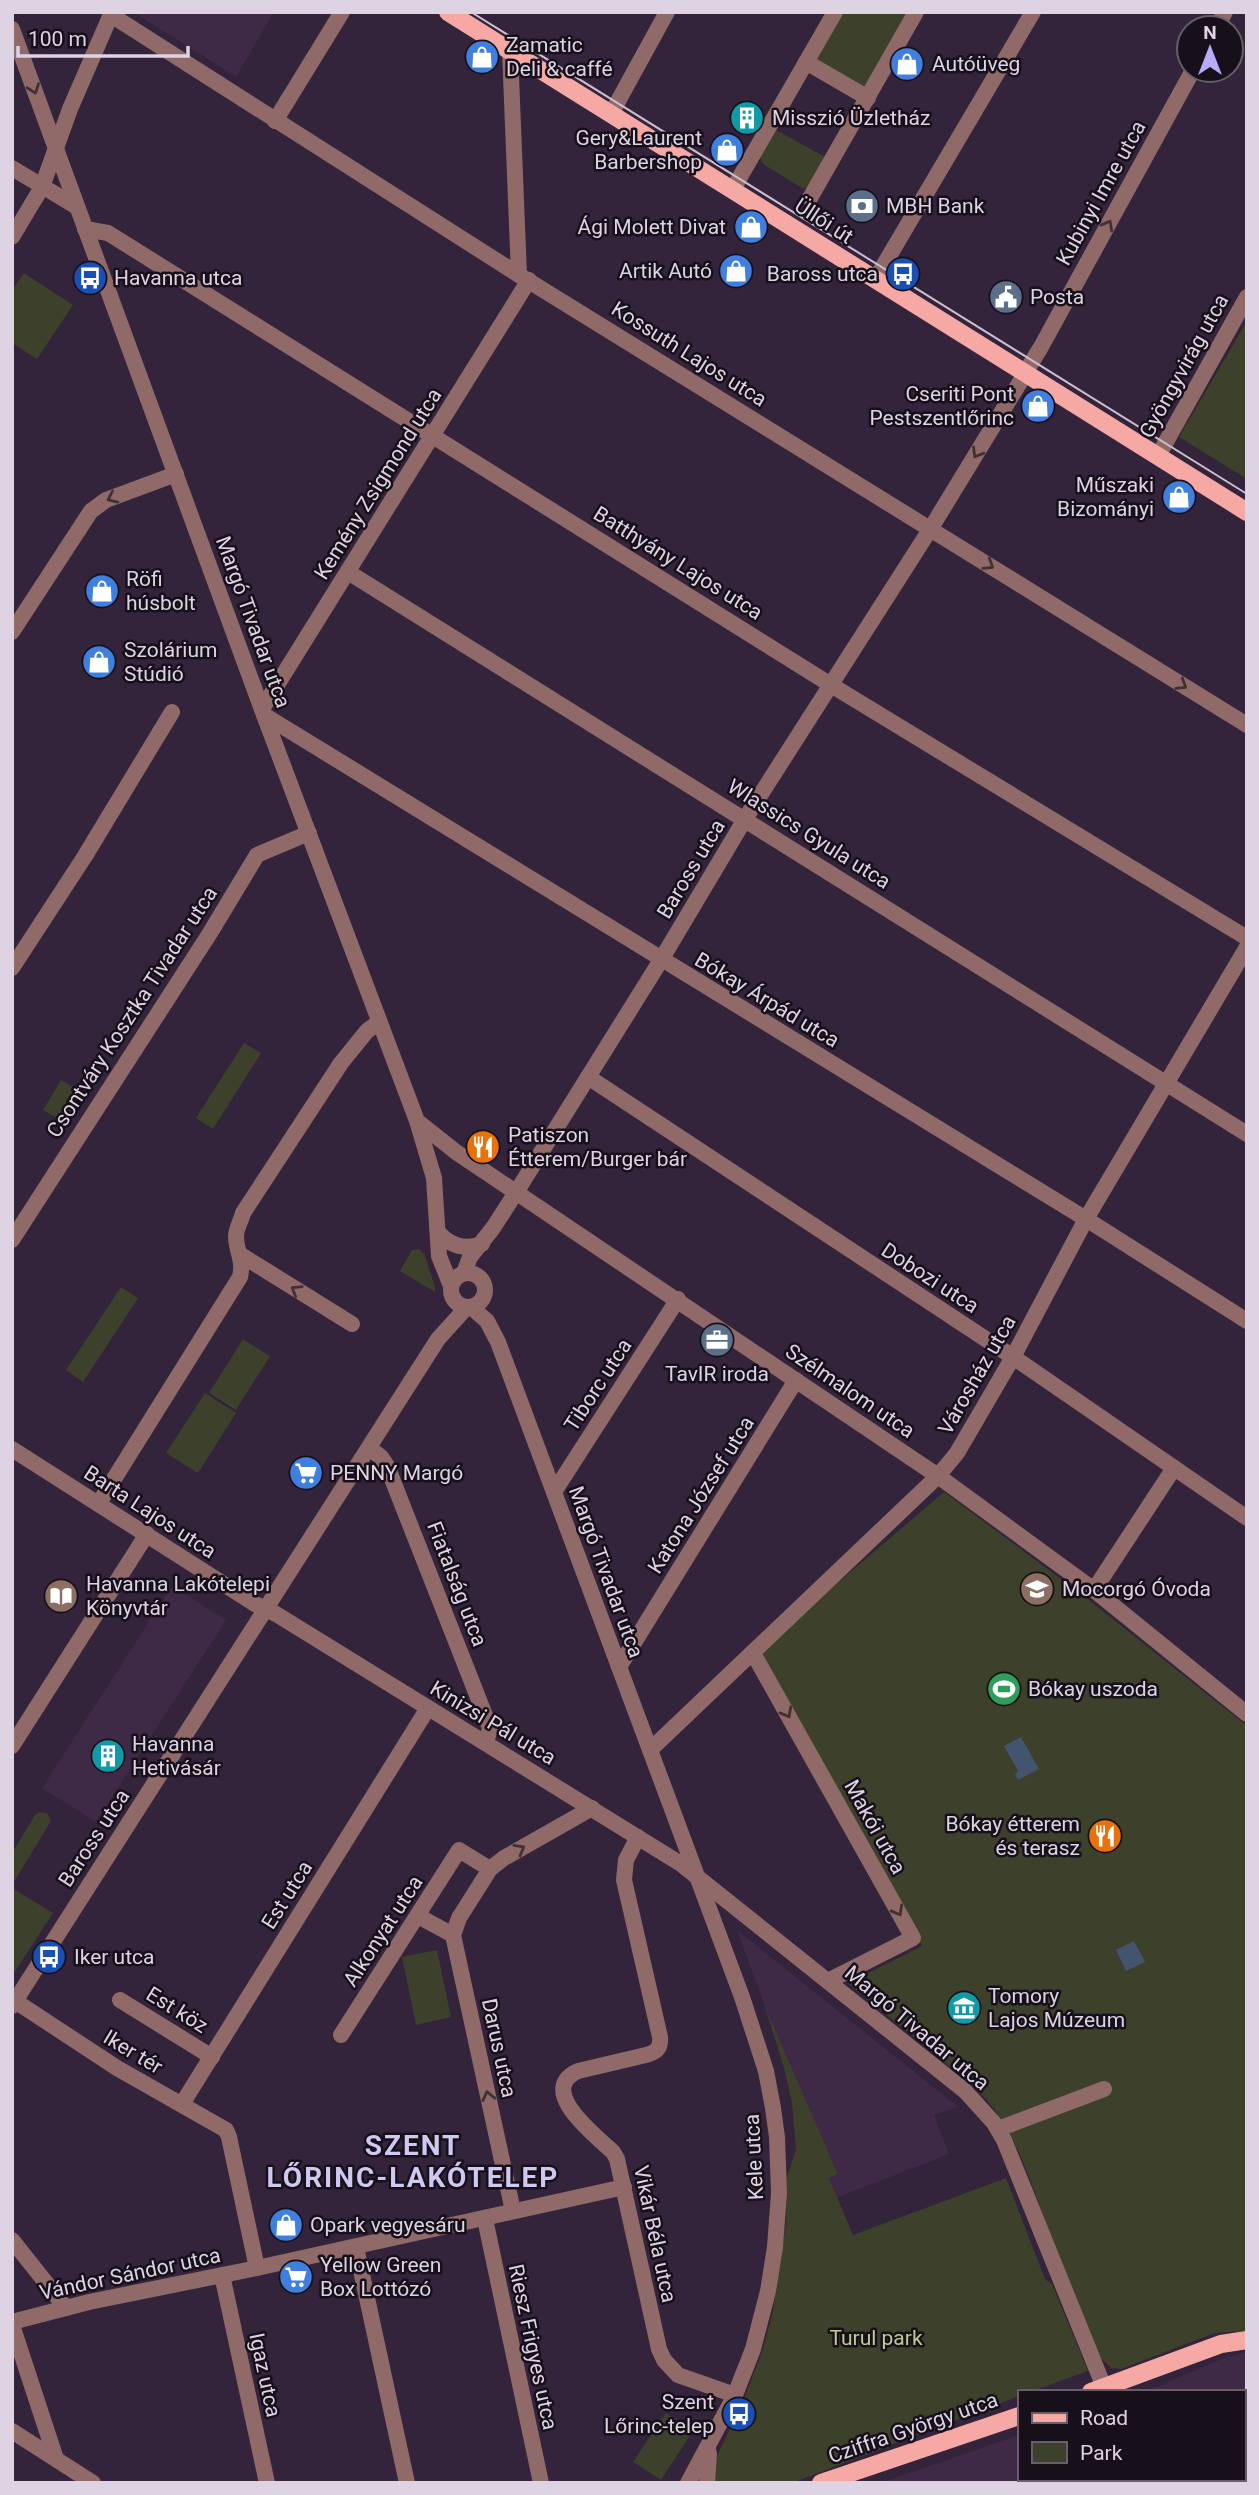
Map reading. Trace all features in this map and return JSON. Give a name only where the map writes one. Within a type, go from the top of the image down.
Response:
[{"type":"main road","name":"Üllői út","points":[[448,12],[1247,512]]},
{"type":"main road","points":[[1100,2390],[1221,2344],[1247,2340]]},
{"type":"main road","name":"Cziffra György utca","points":[[821,2483],[1018,2416]]},
{"type":"street","points":[[275,121],[342,12]]},
{"type":"street","points":[[611,114],[667,12]]},
{"type":"street","points":[[733,190],[835,12]]},
{"type":"street","points":[[810,198],[916,12]]},
{"type":"street","points":[[875,280],[1033,12]]},
{"type":"street","points":[[12,237],[42,187],[70,109],[112,14]]},
{"type":"street","name":"Kossuth Lajos utca","points":[[112,14],[275,121],[524,278],[1247,725]]},
{"type":"street","name":"Margó Tivadar utca","points":[[12,29],[263,712],[417,1121],[434,1178],[438,1232],[462,1281],[458,1303],[469,1307],[487,1321],[498,1342],[697,1875],[965,2091],[998,2129],[1015,2163],[1100,2390]]},
{"type":"street","points":[[510,51],[524,278]]},
{"type":"street","points":[[806,62],[868,98]]},
{"type":"street","name":"Kubinyi Imre utca","points":[[1025,373],[1185,84]]},
{"type":"street","points":[[12,168],[77,207]]},
{"type":"street","name":"Batthyány Lajos utca","points":[[86,229],[108,233],[831,685],[1247,938]]},
{"type":"street","name":"Kemény Zsigmond utca","points":[[263,712],[434,435],[524,278]]},
{"type":"street","name":"Gyöngyvirág utca","points":[[1158,456],[1247,297]]},
{"type":"street","name":"Baross utca","points":[[14,2004],[438,1339],[470,1257],[482,1244],[517,1191],[745,819],[931,528],[1025,373]]},
{"type":"street","points":[[12,632],[91,511],[106,499],[176,474]]},
{"type":"street","name":"Wlassics Gyula utca","points":[[348,572],[1247,1133]]},
{"type":"street","points":[[12,968],[86,856],[172,712]]},
{"type":"street","name":"Bókay Árpád utca","points":[[263,712],[1247,1321]]},
{"type":"street","name":"Csontváry Kosztka Tivadar utca","points":[[12,1240],[210,933],[257,855],[309,833]]},
{"type":"street","name":"Városház utca","points":[[650,1750],[938,1476],[957,1453],[1013,1357],[1086,1219],[1247,947]]},
{"type":"street","points":[[99,1503],[240,1277],[243,1264],[237,1247],[236,1233],[243,1213],[341,1063],[367,1031],[379,1022]]},
{"type":"street","name":"Dobozi utca","points":[[588,1077],[1013,1357],[1247,1518]]},
{"type":"street","name":"Szélmalom utca","points":[[417,1121],[456,1152],[938,1476],[1094,1590],[1246,1712]]},
{"type":"street","points":[[438,1232],[455,1245],[466,1247],[482,1244]]},
{"type":"street","points":[[241,1255],[352,1324]]},
{"type":"street","name":"Margó Tivadar utca","points":[[462,1281],[485,1285],[485,1294],[495,1315],[498,1342]]},
{"type":"street","name":"Baross utca","points":[[438,1339],[485,1294]]},
{"type":"street","name":"Tiborc utca","points":[[554,1492],[678,1299]]},
{"type":"street","name":"Katona József utca","points":[[619,1667],[796,1380]]},
{"type":"street","name":"Fiatalság utca","points":[[369,1448],[381,1457],[387,1466],[490,1727],[486,1743]]},
{"type":"street","name":"Barta Lajos utca","points":[[12,1449],[266,1609]]},
{"type":"street","points":[[1094,1590],[1174,1468]]},
{"type":"street","points":[[12,1746],[147,1534]]},
{"type":"street","name":"Kinizsi Pál utca","points":[[266,1609],[697,1875]]},
{"type":"street","name":"Makói utca","points":[[753,1653],[913,1938],[828,1981]]},
{"type":"street","name":"Est utca","points":[[182,2104],[428,1708]]},
{"type":"street","points":[[418,1916],[453,1935],[459,1918],[490,1870],[504,1858],[592,1808]]},
{"type":"street","points":[[642,1840],[658,1844],[671,1839],[675,1818]]},
{"type":"street","name":"Vikár Béla utca","points":[[642,1840],[626,1860],[624,1880],[660,2037],[659,2048],[646,2055],[578,2071],[570,2075],[562,2088],[563,2096],[572,2111],[613,2152],[624,2188],[659,2349],[664,2360],[678,2375],[735,2395]]},
{"type":"street","name":"Alkonyat utca","points":[[341,2035],[459,1850],[490,1870]]},
{"type":"street","name":"Kele utca","points":[[688,2483],[735,2395],[763,2316],[772,2272],[779,2193],[777,2137],[766,2071],[697,1875]]},
{"type":"street","name":"Darus utca","points":[[453,1935],[513,2211]]},
{"type":"street","name":"Est köz","points":[[120,2000],[212,2057]]},
{"type":"street","name":"Iker tér","points":[[14,2004],[117,2068],[226,2130],[257,2268]]},
{"type":"street","points":[[998,2129],[1104,2090]]},
{"type":"street","name":"Vándor Sándor utca","points":[[56,2459],[12,2323],[66,2308],[624,2188]]},
{"type":"street","name":"Riesz Frigyes utca","points":[[485,2219],[541,2483]]},
{"type":"street","points":[[12,2240],[66,2308]]},
{"type":"street","points":[[356,2247],[407,2483]]},
{"type":"street","name":"Igaz utca","points":[[222,2275],[267,2483]]},
{"type":"street","points":[[14,2436],[35,2427],[40,2410]]},
{"type":"street","points":[[14,2436],[93,2483]]},
{"type":"street","name":"Kele utca","points":[[707,2483],[707,2464],[713,2437]]},
{"type":"shaded area","points":[[133,12],[274,12],[236,77]]},
{"type":"shaded area","points":[[172,1586],[226,1620],[96,1822],[42,1788]]},
{"type":"shaded area","points":[[737,1930],[958,2107],[934,2115],[949,2154],[836,2198],[829,2178],[838,2174],[764,2004]]},
{"type":"shaded area","points":[[1247,2352],[1247,2483],[880,2483],[1018,2435],[1018,2481],[1245,2481],[1245,2390],[1150,2390],[1226,2357]]},
{"type":"green space","points":[[842,12],[911,12],[869,87],[860,89],[816,63]]},
{"type":"green space","points":[[774,129],[827,158],[808,189],[763,164],[759,155]]},
{"type":"green space","points":[[24,273],[73,305],[37,359],[12,343],[12,290]]},
{"type":"green space","points":[[1247,321],[1247,479],[1179,437]]},
{"type":"green space","points":[[244,1043],[261,1053],[213,1129],[196,1118]]},
{"type":"green space","points":[[61,1080],[83,1093],[65,1123],[43,1110]]},
{"type":"green space","points":[[419,1249],[425,1255],[435,1292],[400,1271],[412,1250]]},
{"type":"green space","points":[[121,1287],[138,1298],[83,1382],[66,1370]]},
{"type":"green space","points":[[243,1339],[270,1356],[236,1410],[209,1393]]},
{"type":"green space","points":[[205,1393],[236,1413],[198,1473],[166,1453]]},
{"type":"green space","points":[[944,1492],[1085,1597],[1247,1726],[1247,2331],[1215,2333],[1121,2369],[1111,2368],[1093,2351],[1018,2150],[999,2116],[973,2086],[848,1983],[922,1946],[760,1649]]},
{"type":"green space","points":[[40,1812],[47,1813],[51,1821],[12,1885],[12,1853],[35,1815]]},
{"type":"green space","points":[[12,1888],[53,1913],[12,1976]]},
{"type":"green space","points":[[437,1950],[451,2017],[416,2025],[402,1957]]},
{"type":"green space","name":"Turul park","points":[[764,2004],[838,2174],[829,2178],[853,2235],[1006,2178],[1045,2279],[1052,2284],[1088,2371],[1036,2390],[1018,2390],[1018,2396],[792,2483],[715,2483],[714,2462],[741,2406],[761,2355],[772,2316],[786,2223],[787,2177],[796,2149],[792,2103]]},
{"type":"green space","points":[[666,2413],[693,2431],[661,2480],[633,2462]]},
{"type":"water","points":[[1021,1737],[1039,1769],[1018,1780],[1015,1774],[1018,1771],[1004,1746]]},
{"type":"water","points":[[1134,1941],[1145,1962],[1126,1971],[1116,1950]]},
{"type":"tram line","points":[[471,12],[1247,494]]},
{"type":"place","name":"Zamatic Deli & caffé","points":[[482,57]]},
{"type":"place","name":"Autóüveg","points":[[907,64]]},
{"type":"place","name":"Misszió Üzletház","points":[[747,118]]},
{"type":"place","name":"Gery&Laurent Barbershop","points":[[727,150]]},
{"type":"place","name":"MBH Bank","points":[[862,206]]},
{"type":"place","name":"Ági Molett Divat","points":[[751,227]]},
{"type":"place","name":"Artik Autó","points":[[736,271]]},
{"type":"place","name":"Baross utca","points":[[903,274]]},
{"type":"place","name":"Havanna utca","points":[[90,278]]},
{"type":"place","name":"Posta","points":[[1006,297]]},
{"type":"place","name":"Cseriti Pont Pestszentlőrinc","points":[[1038,406]]},
{"type":"place","name":"Műszaki Bizományi","points":[[1179,497]]},
{"type":"place","name":"Röfi húsbolt","points":[[102,591]]},
{"type":"place","name":"Szolárium Stúdió","points":[[99,662]]},
{"type":"place","name":"Patiszon Étterem/Burger bár","points":[[483,1147]]},
{"type":"place","name":"TavIR iroda","points":[[717,1340]]},
{"type":"place","name":"PENNY Margó","points":[[306,1473]]},
{"type":"place","name":"Mocorgó Óvoda","points":[[1037,1589]]},
{"type":"place","name":"Havanna Lakótelepi Könyvtár","points":[[61,1596]]},
{"type":"place","name":"Bókay uszoda","points":[[1004,1689]]},
{"type":"place","name":"Havanna Hetivásár","points":[[108,1756]]},
{"type":"place","name":"Bókay étterem és terasz","points":[[1105,1836]]},
{"type":"place","name":"Iker utca","points":[[49,1957]]},
{"type":"place","name":"Tomory Lajos Múzeum","points":[[964,2008]]},
{"type":"place","name":"Opark vegyesáru","points":[[286,2225]]},
{"type":"place","name":"Yellow Green Box Lottózó","points":[[296,2277]]},
{"type":"place","name":"Szent Lőrinc-telep","points":[[739,2414]]},
{"type":"district","name":"SZENT LŐRINC-LAKÓTELEP","points":[[413,2161]]}]
